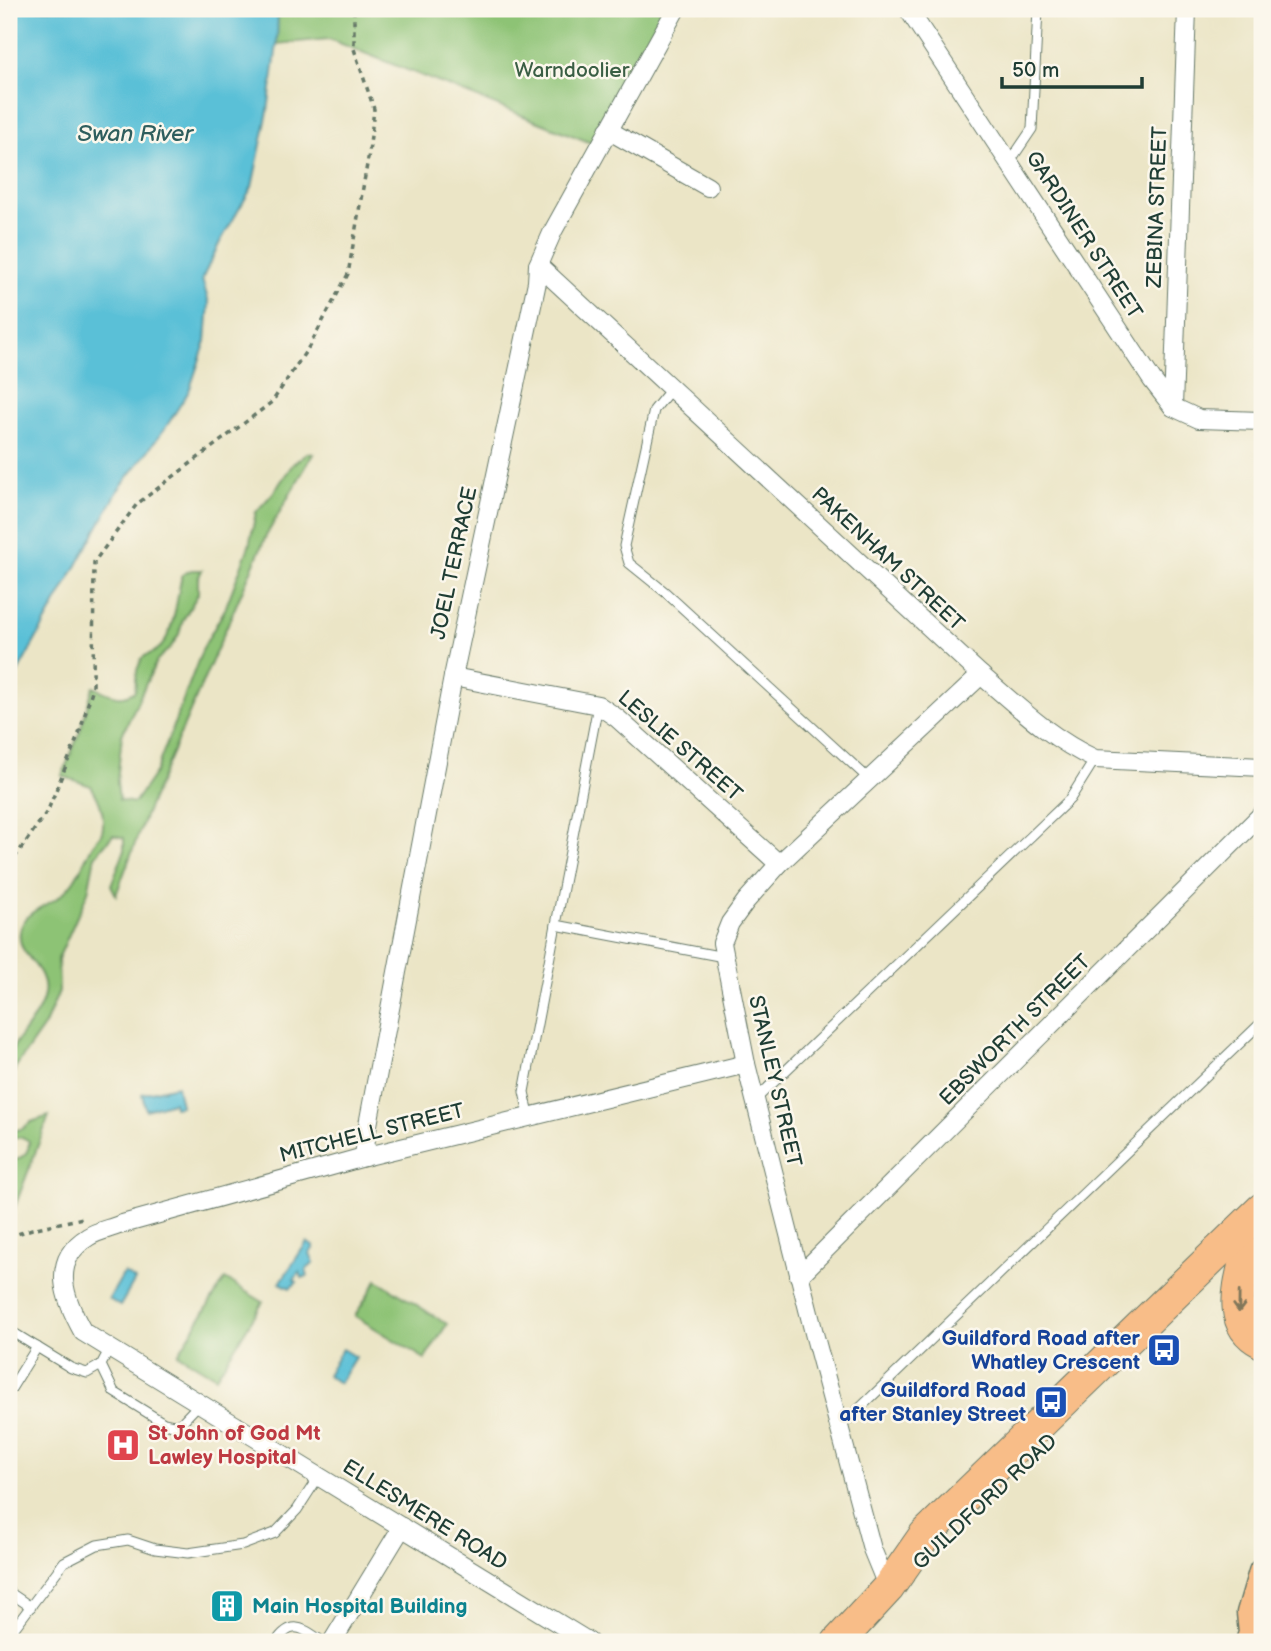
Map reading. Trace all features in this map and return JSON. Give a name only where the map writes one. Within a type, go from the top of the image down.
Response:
[{"type":"highway","name":"GUILDFORD ROAD","points":[[838,1642],[888,1588],[925,1535],[1262,1209]]},
{"type":"highway","name":"GUILDFORD ROAD","points":[[888,1588],[938,1549],[1255,1246]]},
{"type":"highway","points":[[1255,1246],[1237,1300],[1239,1315],[1245,1328],[1262,1342]]},
{"type":"main road","points":[[1255,1633],[1250,1613],[1262,1572]]},
{"type":"street","name":"JOEL TERRACE","points":[[364,1157],[453,677],[537,282],[538,265],[553,231],[676,9]]},
{"type":"street","name":"GARDINER STREET","points":[[908,9],[1152,380],[1173,407]]},
{"type":"street","name":"ZEBINA STREET","points":[[1173,407],[1187,9]]},
{"type":"street","points":[[608,130],[708,187]]},
{"type":"street","name":"PAKENHAM STREET","points":[[538,265],[981,675],[1038,724],[1073,749],[1095,759],[1262,767]]},
{"type":"street","points":[[1173,407],[1199,419],[1262,421]]},
{"type":"street","name":"STANLEY STREET","points":[[888,1588],[872,1549],[799,1276],[746,1063],[722,943],[730,923],[779,864],[981,675]]},
{"type":"street","name":"LESLIE STREET","points":[[453,677],[598,705],[617,718],[779,864]]},
{"type":"street","name":"EBSWORTH STREET","points":[[799,1276],[1262,814]]},
{"type":"street","name":"MITCHELL STREET","points":[[69,1307],[63,1281],[68,1256],[87,1237],[119,1225],[364,1157],[746,1063]]},
{"type":"street","name":"ELLESMERE ROAD","points":[[69,1307],[83,1332],[589,1642]]},
{"type":"street","points":[[332,1642],[402,1527]]},
{"type":"lane","points":[[1009,163],[1032,129],[1038,9]]},
{"type":"lane","points":[[671,389],[654,410],[624,546],[629,563],[665,592],[870,780]]},
{"type":"lane","points":[[530,1118],[524,1092],[598,705]]},
{"type":"lane","points":[[755,1100],[1070,799],[1095,759]]},
{"type":"lane","points":[[556,925],[724,957]]},
{"type":"lane","points":[[839,1428],[1262,1022]]},
{"type":"lane","points":[[9,1330],[71,1368],[87,1373],[102,1365],[110,1348]]},
{"type":"lane","points":[[9,1392],[37,1347]]},
{"type":"lane","points":[[102,1365],[114,1392],[164,1423],[178,1426],[200,1403]]},
{"type":"lane","points":[[9,1635],[64,1562],[97,1545],[128,1540],[155,1549],[188,1553],[243,1545],[275,1533],[297,1510],[318,1476]]},
{"type":"lane","points":[[9,1592],[31,1607]]},
{"type":"lane","points":[[276,1642],[284,1630],[292,1627],[300,1628],[324,1642]]},
{"type":"path","points":[[9,866],[48,810],[93,687],[94,562],[137,504],[272,402],[310,345],[348,274],[374,109],[354,49],[354,9]]},
{"type":"path","points":[[9,1237],[83,1218],[119,1225]]},
{"type":"green space","name":"Warndoolier","points":[[278,9],[676,9],[599,146],[329,39],[277,44]]},
{"type":"green space","points":[[307,453],[313,454],[266,536],[147,811],[116,895],[111,885],[124,852],[124,838],[113,835],[95,856],[88,892],[58,959],[59,991],[45,1025],[15,1068],[9,1092],[10,1054],[39,1010],[44,994],[42,976],[20,941],[22,925],[33,912],[67,890],[103,830],[102,810],[91,786],[62,776],[80,731],[93,687],[119,696],[135,691],[137,670],[142,658],[157,650],[167,636],[182,575],[191,570],[202,570],[198,579],[198,594],[183,620],[179,634],[171,647],[157,660],[122,735],[117,782],[119,800],[134,803],[156,771],[203,648],[225,609],[249,546],[256,512],[293,464]]},
{"type":"green space","points":[[49,1116],[14,1209],[9,1206],[9,1157],[15,1160],[24,1155],[29,1141],[22,1137],[9,1139],[9,1131],[22,1129],[31,1122]]},
{"type":"green space","points":[[225,1279],[263,1302],[216,1377],[178,1354]]},
{"type":"green space","points":[[377,1280],[447,1324],[425,1359],[355,1316]]},
{"type":"water","name":"Swan River","points":[[9,9],[278,9],[277,44],[268,111],[252,187],[202,279],[209,303],[206,341],[189,391],[166,427],[119,489],[9,688]]},
{"type":"water","points":[[177,1086],[181,1106],[174,1107],[173,1102],[146,1110],[142,1094]]},
{"type":"water","points":[[307,1242],[314,1247],[310,1253],[314,1263],[306,1270],[308,1276],[302,1278],[300,1272],[294,1280],[297,1282],[290,1288],[280,1283]]},
{"type":"water","points":[[124,1273],[135,1280],[120,1306],[109,1299]]},
{"type":"water","points":[[342,1349],[355,1357],[339,1383],[327,1375]]},
{"type":"place","name":"Guildford Road after Whatley Crescent","points":[[1164,1350]]},
{"type":"place","name":"Guildford Road after Stanley Street","points":[[1051,1402]]},
{"type":"place","name":"St John of God Mt Lawley Hospital","points":[[123,1445]]},
{"type":"place","name":"Main Hospital Building","points":[[227,1606]]}]
